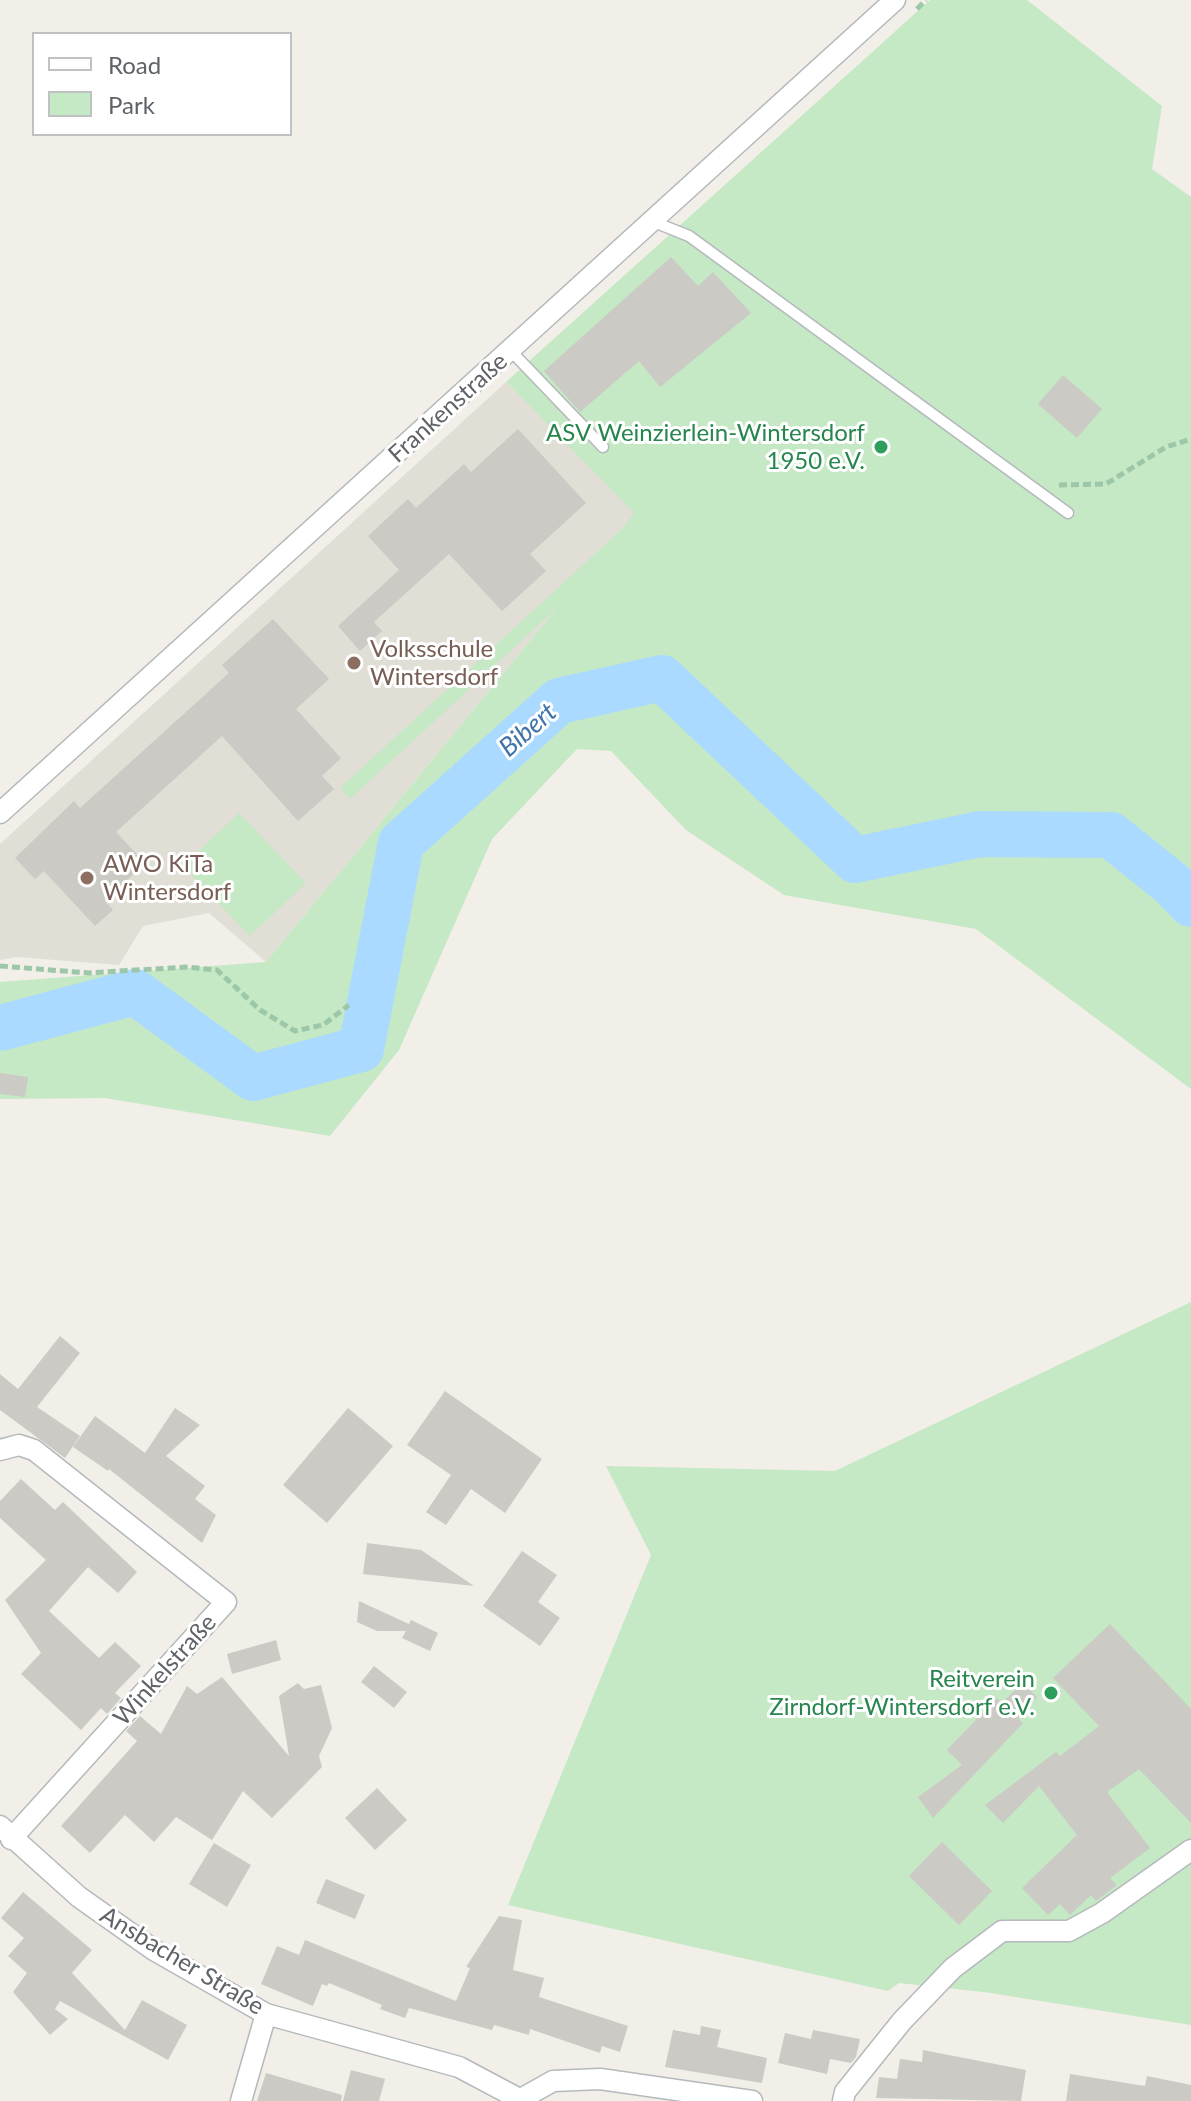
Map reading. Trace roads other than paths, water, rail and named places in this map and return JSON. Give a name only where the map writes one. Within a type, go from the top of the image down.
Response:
[{"type":"street","name":"Frankenstraße","points":[[0,813],[895,0]]},
{"type":"street","name":"Winkelstraße","points":[[0,1450],[19,1445],[34,1450],[226,1602],[6,1833]]},
{"type":"street","name":"Ansbacher Straße","points":[[6,1833],[79,1897],[154,1950],[266,2014],[459,2067],[522,2100]]},
{"type":"street","points":[[843,2101],[845,2092],[902,2021],[953,1968],[1002,1931],[1069,1931],[1102,1913],[1191,1850]]},
{"type":"street","points":[[241,2101],[266,2014]]},
{"type":"street","points":[[522,2100],[553,2081],[600,2079],[752,2101]]},
{"type":"lane","points":[[654,222],[689,236],[1068,513]]},
{"type":"lane","points":[[511,351],[603,447]]},
{"type":"waterway","name":"Bibert","points":[[0,1028],[135,992],[253,1078],[361,1049],[401,843],[559,701],[662,678],[855,860],[980,834],[1111,835],[1172,884],[1191,904]]},
{"type":"place","name":"ASV Weinzierlein-Wintersdorf 1950 e.V.","points":[[881,447]]},
{"type":"place","name":"Volksschule Wintersdorf","points":[[354,663]]},
{"type":"place","name":"AWO KiTa Wintersdorf","points":[[87,878]]},
{"type":"place","name":"Reitverein Zirndorf-Wintersdorf e.V.","points":[[1051,1693]]}]
